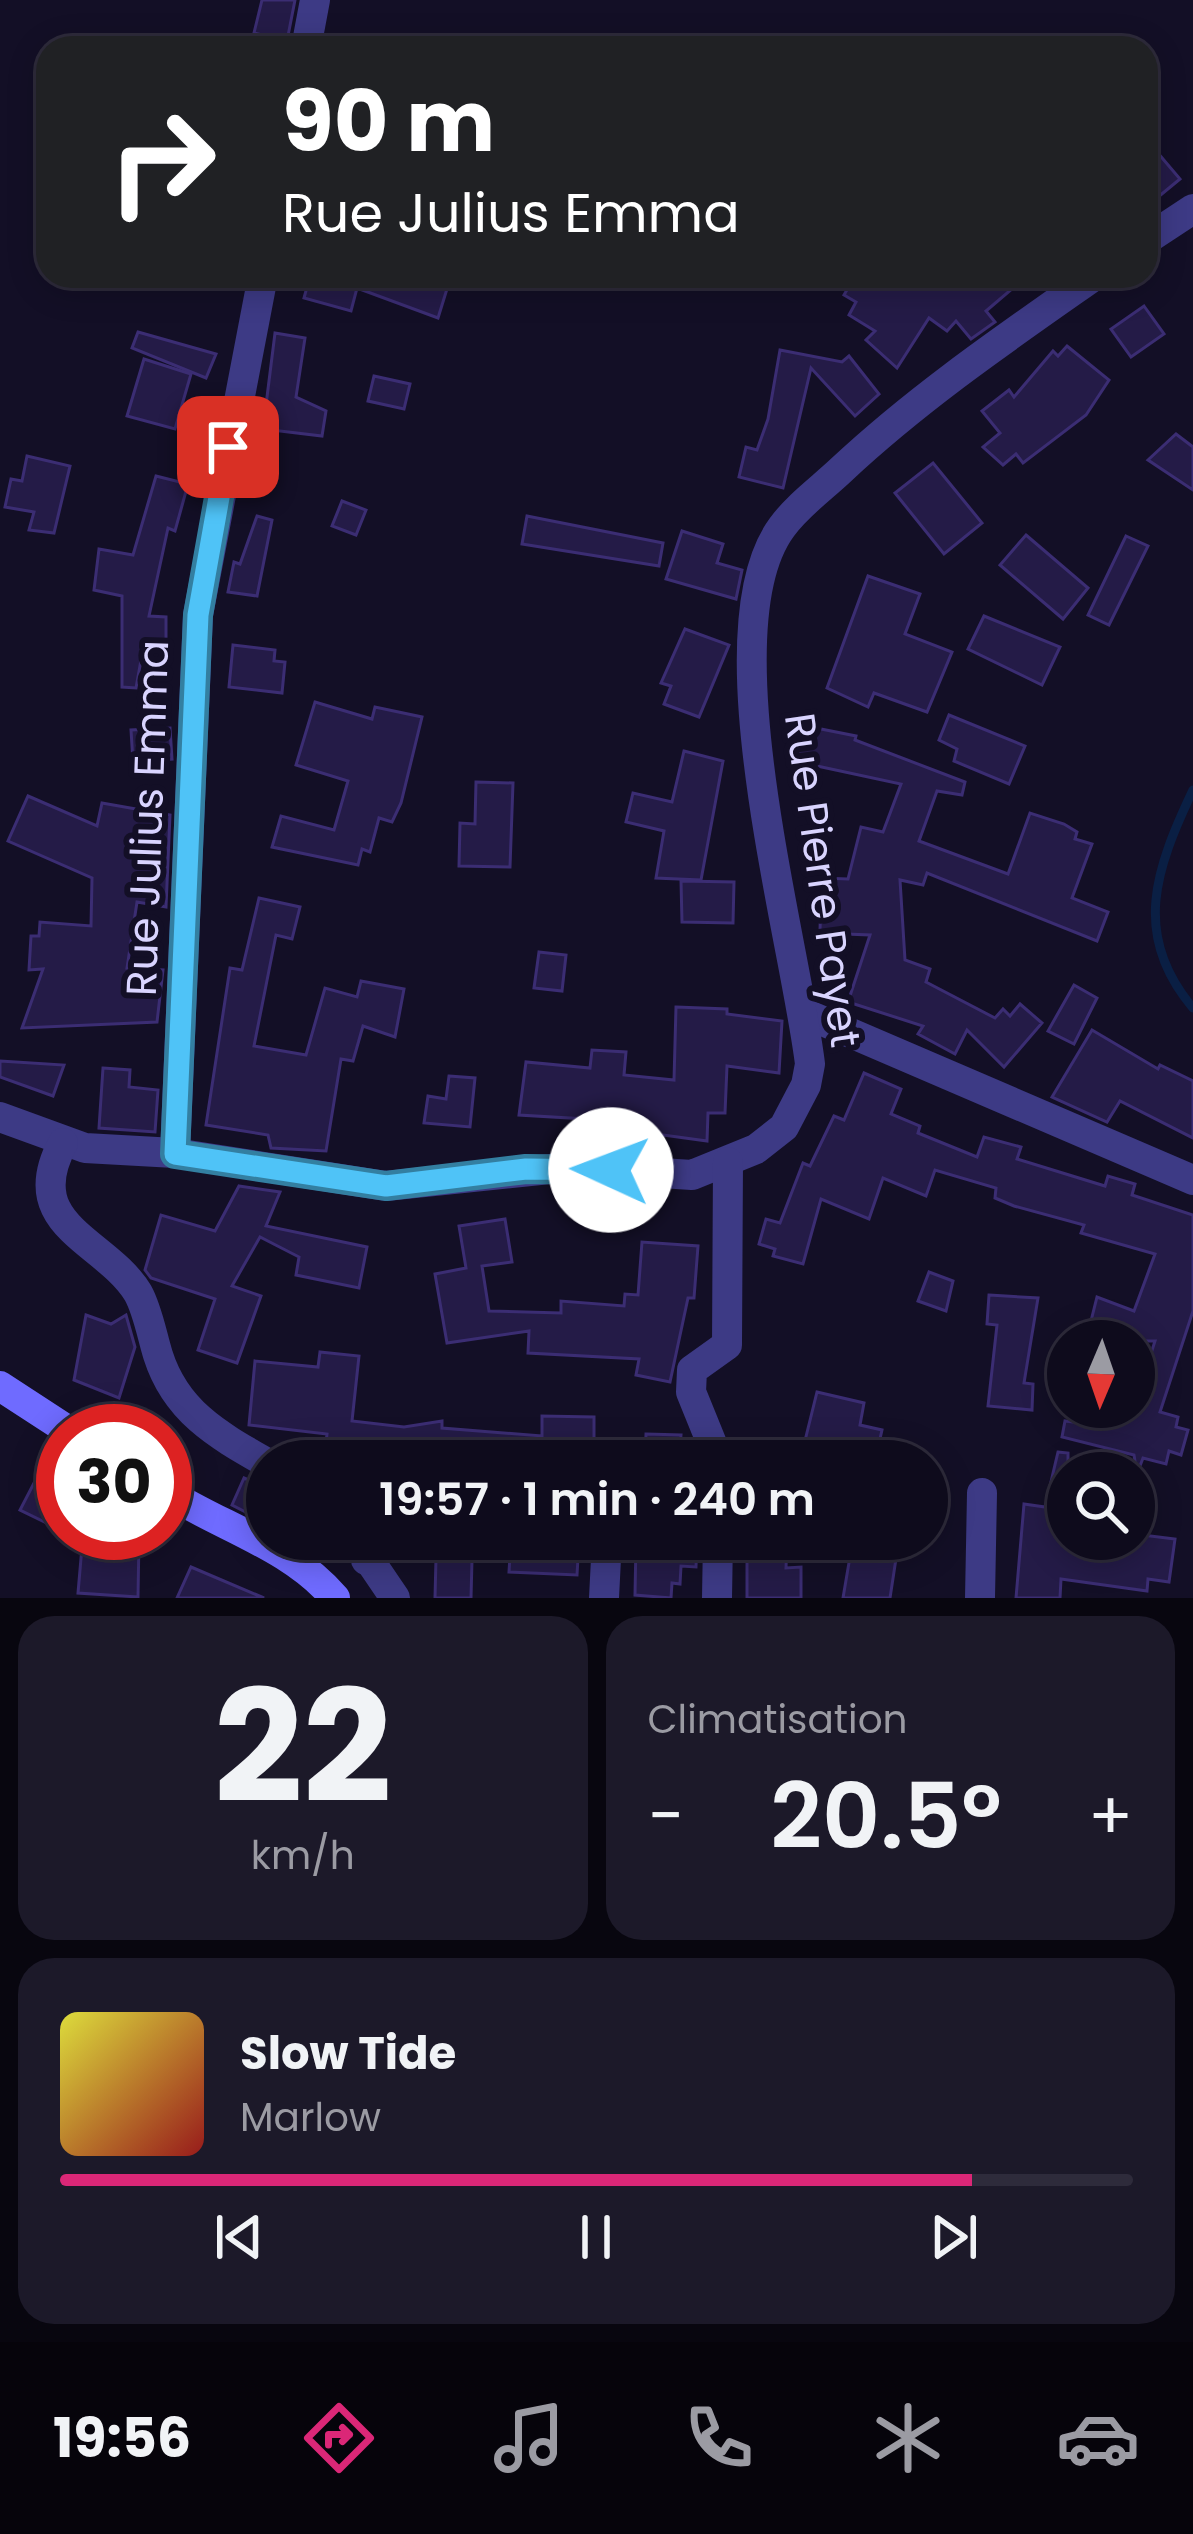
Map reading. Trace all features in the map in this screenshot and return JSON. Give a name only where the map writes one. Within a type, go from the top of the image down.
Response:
[{"type":"main road","points":[[0,1386],[36,1409]]},
{"type":"main road","points":[[192,1505],[318,1577],[335,1598]]},
{"type":"street","points":[[308,36],[315,0]]},
{"type":"street","points":[[1158,232],[1193,209]]},
{"type":"street","name":"Rue Julius Emma","points":[[175,1154],[198,615],[261,288]]},
{"type":"street","name":"Rue Pierre Payet","points":[[0,1117],[63,1143],[117,1153],[175,1154],[386,1186],[569,1167],[692,1175],[728,1162],[784,1127],[798,1104],[810,1064],[781,896],[754,690],[753,622],[768,552],[798,510],[866,447],[927,395],[1077,288]]},
{"type":"street","points":[[804,1012],[1193,1180]]},
{"type":"street","points":[[63,1143],[52,1171],[65,1226],[139,1295],[166,1380],[193,1416],[246,1450]]},
{"type":"street","points":[[710,1440],[691,1392],[692,1370],[727,1345],[728,1162]]},
{"type":"street","points":[[980,1598],[982,1493]]},
{"type":"street","points":[[368,1560],[395,1598]]},
{"type":"street","points":[[604,1598],[606,1560]]},
{"type":"street","points":[[717,1598],[718,1560]]},
{"type":"building","points":[[262,0],[295,0],[288,36],[254,33]]},
{"type":"building","points":[[1158,153],[1180,179],[1158,197]]},
{"type":"building","points":[[307,288],[357,288],[351,311],[304,298]]},
{"type":"building","points":[[357,288],[447,288],[438,318]]},
{"type":"building","points":[[848,288],[1013,288],[986,311],[995,322],[971,339],[956,321],[947,331],[929,318],[897,368],[866,340],[875,331],[849,315],[856,302],[844,295]]},
{"type":"building","points":[[1144,306],[1164,334],[1131,357],[1111,329]]},
{"type":"building","points":[[138,332],[216,354],[206,378],[132,348]]},
{"type":"building","points":[[275,333],[305,338],[296,397],[326,411],[322,436],[263,429]]},
{"type":"building","points":[[1067,346],[1109,380],[1086,415],[1023,463],[1016,454],[1003,465],[983,447],[1000,433],[982,411],[1009,390],[1014,397],[1053,351],[1058,356]]},
{"type":"building","points":[[780,350],[842,362],[849,356],[879,394],[855,416],[811,368],[783,488],[739,477],[746,447],[757,450],[768,419]]},
{"type":"building","points":[[144,359],[191,374],[175,429],[127,416]]},
{"type":"building","points":[[374,376],[410,384],[404,409],[368,401]]},
{"type":"building","points":[[1176,434],[1193,447],[1193,490],[1148,460]]},
{"type":"building","points":[[27,456],[70,466],[54,533],[29,530],[34,512],[5,507],[11,479],[22,481]]},
{"type":"building","points":[[933,463],[982,523],[944,554],[895,493]]},
{"type":"building","points":[[156,476],[188,484],[175,531],[168,528],[149,616],[166,617],[166,648],[143,649],[136,688],[122,687],[122,596],[94,590],[99,549],[133,555]]},
{"type":"building","points":[[342,501],[366,510],[356,535],[332,526]]},
{"type":"building","points":[[257,516],[272,520],[257,596],[228,592],[234,562],[240,564]]},
{"type":"building","points":[[527,516],[663,543],[659,566],[522,544]]},
{"type":"building","points":[[682,531],[723,544],[717,563],[742,570],[736,599],[666,579]]},
{"type":"building","points":[[1026,535],[1088,588],[1063,619],[1000,565]]},
{"type":"building","points":[[1126,536],[1148,546],[1109,625],[1088,615]]},
{"type":"building","points":[[868,576],[920,594],[905,634],[952,652],[927,712],[874,693],[868,707],[827,688]]},
{"type":"building","points":[[984,616],[1060,647],[1042,685],[968,649]]},
{"type":"building","points":[[685,629],[729,645],[699,717],[664,704],[671,686],[661,683]]},
{"type":"building","points":[[233,645],[275,650],[274,661],[285,662],[282,693],[229,687]]},
{"type":"building","points":[[315,702],[372,719],[375,707],[422,717],[401,803],[392,822],[379,818],[370,852],[362,849],[358,865],[272,847],[281,816],[334,830],[348,781],[296,765]]},
{"type":"building","points":[[949,715],[1025,746],[1009,784],[954,761],[957,749],[939,740]]},
{"type":"building","points":[[801,725],[856,736],[855,740],[965,782],[962,795],[937,791],[919,841],[1008,874],[1030,813],[1064,824],[1077,832],[1075,839],[1092,844],[1072,898],[1108,912],[1097,941],[927,873],[923,885],[900,880],[905,960],[930,969],[926,982],[995,1018],[1003,1009],[1010,1016],[1020,1004],[1042,1023],[1004,1067],[967,1030],[955,1054],[918,1034],[923,1026],[848,1002],[870,935],[820,933],[821,878],[848,879],[861,827],[883,832],[901,784],[794,761]]},
{"type":"building","points":[[170,728],[172,759],[133,762],[131,730]]},
{"type":"building","points":[[684,751],[723,761],[701,880],[656,878],[664,831],[626,822],[633,793],[672,802]]},
{"type":"building","points":[[476,782],[513,783],[510,867],[459,866],[460,823],[475,824]]},
{"type":"building","points":[[28,796],[97,826],[102,803],[170,815],[166,907],[137,902],[127,968],[163,970],[157,1022],[22,1028],[43,969],[29,970],[31,936],[39,936],[40,922],[91,926],[92,878],[8,841]]},
{"type":"building","points":[[681,881],[734,882],[733,923],[682,922]]},
{"type":"building","points":[[259,898],[300,907],[292,939],[276,935],[254,1046],[306,1055],[325,988],[357,997],[361,981],[404,989],[395,1037],[363,1026],[353,1061],[341,1059],[326,1151],[271,1148],[268,1135],[206,1125],[230,968],[242,970]]},
{"type":"building","points":[[539,952],[566,955],[562,991],[534,988]]},
{"type":"building","points":[[1074,985],[1097,998],[1074,1044],[1048,1031]]},
{"type":"building","points":[[676,1007],[727,1009],[727,1014],[782,1021],[779,1073],[727,1066],[725,1113],[708,1113],[707,1141],[619,1129],[620,1121],[519,1115],[526,1062],[590,1068],[592,1050],[626,1052],[624,1075],[674,1080]]},
{"type":"building","points":[[1092,1030],[1158,1069],[1160,1065],[1193,1081],[1193,1138],[1120,1101],[1107,1122],[1052,1097]]},
{"type":"building","points":[[0,1061],[64,1065],[53,1096],[0,1077]]},
{"type":"building","points":[[103,1068],[130,1070],[129,1087],[158,1090],[155,1132],[99,1128]]},
{"type":"building","points":[[864,1073],[901,1089],[891,1114],[920,1126],[918,1133],[977,1157],[984,1137],[1021,1147],[1017,1159],[1105,1186],[1108,1176],[1135,1184],[1132,1195],[1193,1215],[1193,1311],[1160,1412],[1178,1417],[1176,1427],[1188,1430],[1181,1455],[1169,1451],[1166,1464],[1155,1461],[1155,1452],[1122,1452],[1062,1437],[1064,1428],[1155,1428],[1155,1320],[1091,1320],[1097,1297],[1134,1311],[1155,1254],[1081,1233],[1084,1225],[1014,1206],[995,1198],[996,1188],[935,1170],[926,1196],[883,1178],[869,1219],[821,1199],[803,1264],[773,1256],[775,1249],[759,1244],[766,1219],[780,1223],[803,1163],[810,1166],[834,1116],[844,1120]]},
{"type":"building","points":[[449,1076],[475,1078],[470,1127],[424,1123],[428,1096],[446,1099]]},
{"type":"building","points":[[239,1186],[280,1192],[266,1226],[367,1247],[359,1288],[296,1275],[299,1257],[260,1237],[232,1286],[261,1296],[237,1363],[198,1350],[215,1299],[151,1278],[145,1270],[161,1215],[215,1231]]},
{"type":"building","points":[[505,1219],[512,1262],[482,1266],[489,1311],[561,1313],[561,1301],[624,1306],[625,1294],[638,1295],[642,1242],[698,1246],[694,1298],[688,1298],[670,1382],[636,1375],[639,1359],[528,1353],[529,1331],[447,1343],[435,1274],[466,1268],[459,1226]]},
{"type":"building","points":[[929,1272],[953,1281],[946,1311],[918,1301]]},
{"type":"building","points":[[989,1295],[1038,1298],[1024,1383],[1033,1384],[1032,1410],[988,1406],[997,1325],[987,1324]]},
{"type":"building","points":[[86,1315],[111,1324],[126,1315],[135,1347],[119,1398],[74,1380]]},
{"type":"building","points":[[320,1352],[359,1356],[352,1421],[404,1427],[442,1421],[442,1428],[542,1436],[542,1416],[594,1417],[594,1440],[326,1440],[327,1434],[249,1425],[255,1361],[318,1367]]},
{"type":"building","points":[[817,1392],[864,1403],[860,1425],[882,1430],[880,1440],[805,1440]]},
{"type":"building","points":[[646,1434],[681,1435],[681,1440],[646,1440]]},
{"type":"building","points":[[244,1478],[246,1479],[246,1512],[232,1505]]},
{"type":"building","points":[[34,1483],[36,1484],[36,1518],[20,1510]]},
{"type":"building","points":[[1047,1499],[1047,1560],[1155,1560],[1155,1537],[1175,1539],[1169,1582],[1148,1579],[1147,1591],[1061,1579],[1060,1598],[1016,1598],[1024,1504],[1045,1507]]},
{"type":"building","points":[[81,1560],[139,1560],[138,1597],[78,1593]]},
{"type":"building","points":[[436,1560],[472,1560],[471,1598],[435,1598]]},
{"type":"building","points":[[510,1560],[578,1560],[577,1575],[509,1572]]},
{"type":"building","points":[[636,1560],[696,1560],[696,1567],[681,1566],[680,1584],[672,1583],[671,1598],[635,1595]]},
{"type":"building","points":[[747,1560],[786,1560],[786,1568],[801,1567],[801,1598],[747,1598]]},
{"type":"building","points":[[849,1560],[896,1560],[890,1598],[843,1598]]},
{"type":"building","points":[[191,1567],[264,1598],[177,1598]]},
{"type":"waterway","points":[[1193,790],[1169,847],[1156,901],[1162,954],[1193,1008]]},
{"type":"route","points":[[228,447],[198,615],[175,1154],[386,1186],[419,1186],[526,1169],[611,1170]]}]
